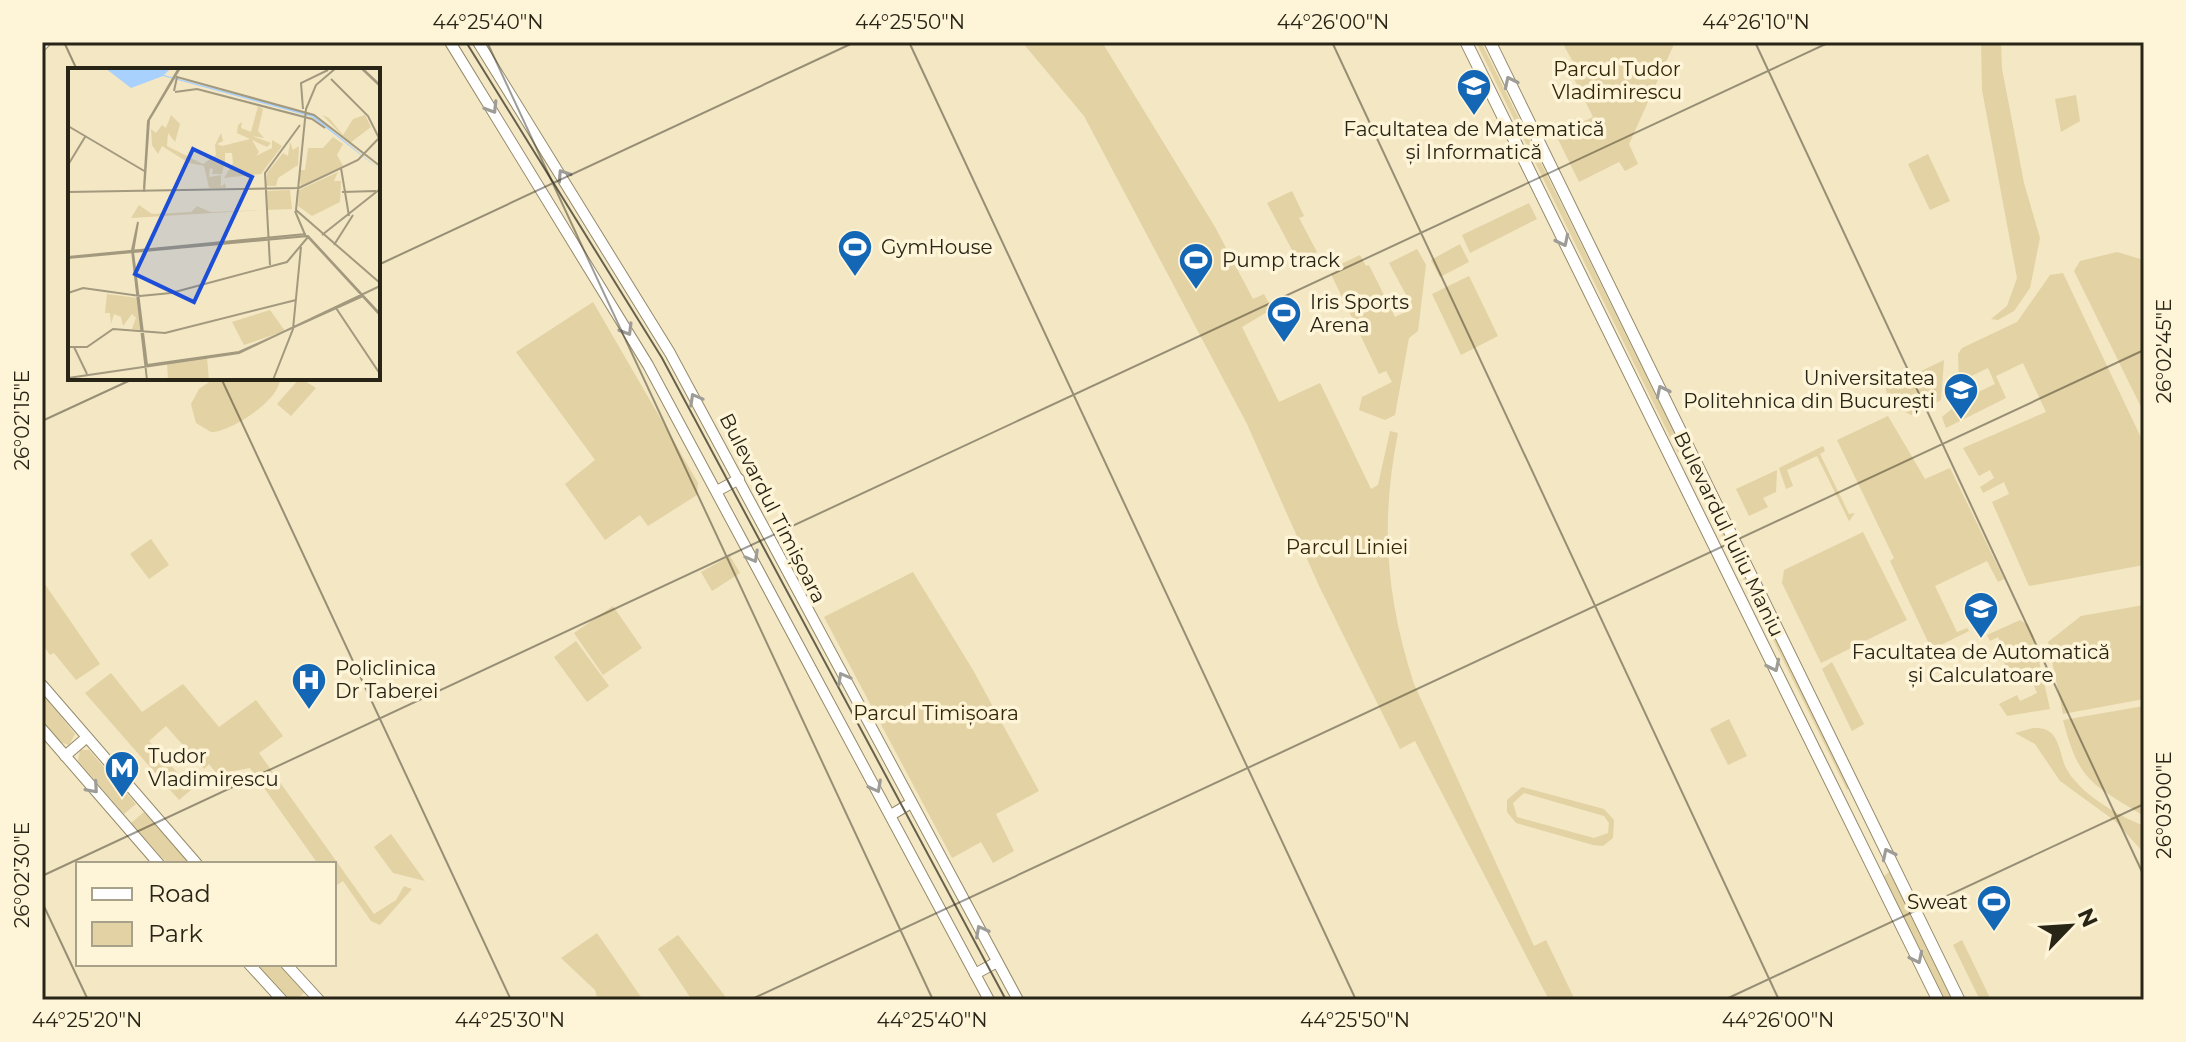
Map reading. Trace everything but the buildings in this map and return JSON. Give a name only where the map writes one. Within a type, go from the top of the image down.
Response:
[{"type":"main road","name":"Bulevardul Timișoara","points":[[450,42],[618,315],[790,625],[989,1000]]},
{"type":"main road","name":"Bulevardul Timișoara","points":[[478,42],[615,259],[739,479],[808,615],[1018,1000]]},
{"type":"main road","name":"Bulevardul Iuliu Maniu","points":[[1466,42],[1938,1000]]},
{"type":"main road","name":"Bulevardul Iuliu Maniu","points":[[1490,42],[1959,1000]]},
{"type":"main road","points":[[717,491],[739,479]]},
{"type":"main road","points":[[790,625],[808,615]]},
{"type":"main road","points":[[42,685],[195,862]]},
{"type":"main road","points":[[42,729],[157,862]]},
{"type":"main road","points":[[65,756],[86,738]]},
{"type":"main road","points":[[1839,800],[1857,791]]},
{"type":"main road","points":[[891,815],[911,803]]},
{"type":"main road","points":[[975,974],[997,962]]},
{"type":"main road","points":[[251,966],[282,1000]]},
{"type":"main road","points":[[288,966],[319,1000]]},
{"type":"green space","name":"Parcul Liniei","points":[[1022,42],[1102,42],[1215,227],[1253,299],[1264,294],[1272,309],[1242,327],[1279,402],[1320,383],[1371,489],[1378,485],[1390,431],[1398,433],[1389,498],[1389,560],[1397,621],[1414,684],[1534,946],[1546,940],[1575,1000],[1549,1000],[1415,741],[1400,749],[1320,588],[1247,424],[1084,116]]},
{"type":"green space","points":[[1476,42],[1481,42],[1683,450],[1678,453]]},
{"type":"green space","name":"Parcul Tudor Vladimirescu","points":[[1562,42],[1675,42],[1629,144],[1638,164],[1625,171],[1619,162],[1579,182],[1556,135],[1593,117],[1567,65],[1573,62]]},
{"type":"green space","points":[[1981,42],[2001,42],[2002,69],[2024,183],[2040,238],[2030,288],[2014,311],[1998,320],[1991,319],[2007,306],[2017,278],[1982,90]]},
{"type":"green space","points":[[2076,95],[2080,121],[2061,132],[2055,99]]},
{"type":"green space","points":[[1928,154],[1950,201],[1930,210],[1908,164]]},
{"type":"green space","points":[[1292,191],[1304,216],[1299,218],[1317,252],[1298,261],[1267,203]]},
{"type":"green space","points":[[1529,203],[1537,219],[1470,253],[1462,235]]},
{"type":"green space","points":[[1460,244],[1469,262],[1440,277],[1431,260]]},
{"type":"green space","points":[[1417,249],[1426,265],[1418,331],[1409,338],[1395,415],[1385,420],[1359,410],[1362,397],[1392,382],[1386,371],[1379,374],[1331,274],[1339,271],[1337,266],[1360,255],[1366,266],[1369,265],[1395,317],[1413,308],[1389,263]]},
{"type":"green space","points":[[2117,252],[2144,260],[2144,413],[2074,271],[2080,261]]},
{"type":"green space","points":[[2063,273],[2144,444],[2144,565],[2029,586],[1992,502],[2009,494],[2004,482],[1983,493],[1980,487],[1994,478],[1990,470],[1979,476],[1963,448],[2046,412],[2023,363],[1996,376],[2006,398],[1946,428],[1942,417],[1964,399],[1995,384],[1988,368],[1959,382],[1958,354],[1962,348],[2017,322],[2050,275]]},
{"type":"green space","points":[[1469,276],[1498,336],[1461,355],[1432,294]]},
{"type":"green space","points":[[593,302],[698,483],[697,495],[648,526],[640,515],[605,540],[565,484],[595,460],[516,352]]},
{"type":"green space","points":[[1944,360],[1941,400],[1911,415],[1888,402],[1886,388]]},
{"type":"green space","points":[[212,380],[280,380],[264,404],[220,431],[211,432],[196,423],[191,404],[199,389]]},
{"type":"green space","points":[[298,380],[316,388],[291,416],[277,404]]},
{"type":"green space","points":[[1888,416],[1925,479],[1950,468],[2004,579],[1998,582],[1987,561],[1935,586],[1957,632],[1967,628],[1969,631],[1939,646],[1929,644],[1890,561],[1894,558],[1837,440]]},
{"type":"green space","points":[[1823,446],[1825,451],[1820,454],[1849,514],[1855,513],[1849,521],[1817,456],[1787,470],[1793,486],[1786,489],[1779,468]]},
{"type":"green space","points":[[1777,470],[1776,492],[1763,498],[1768,507],[1749,516],[1736,489]]},
{"type":"green space","points":[[1703,490],[1849,788],[1847,790],[1700,491]]},
{"type":"green space","points":[[1863,532],[1907,620],[1821,663],[1782,583],[1784,570]]},
{"type":"green space","points":[[151,539],[169,565],[149,579],[130,554]]},
{"type":"green space","points":[[730,556],[740,573],[712,591],[701,572]]},
{"type":"green space","name":"Parcul Timișoara","points":[[913,572],[973,670],[1039,791],[996,814],[1014,851],[993,863],[981,842],[952,858],[824,617]]},
{"type":"green space","points":[[42,580],[100,664],[76,680],[54,653],[50,655],[42,644]]},
{"type":"green space","points":[[2144,605],[2144,699],[2063,714],[2048,642],[2081,616]]},
{"type":"green space","points":[[613,606],[642,648],[603,675],[574,633]]},
{"type":"green space","points":[[2020,620],[2028,625],[2033,635],[2050,709],[2007,716],[1999,704],[2017,695],[2020,701],[2037,693],[2029,674],[2013,683],[2002,658],[2007,656],[1998,637],[1990,641],[1987,635]]},
{"type":"green space","points":[[576,641],[609,686],[587,702],[554,657]]},
{"type":"green space","points":[[1832,662],[1864,724],[1852,731],[1822,669]]},
{"type":"green space","points":[[111,673],[142,712],[183,684],[219,727],[256,700],[283,736],[259,753],[374,914],[396,900],[404,886],[412,889],[380,925],[371,921],[343,881],[336,886],[336,862],[317,862],[250,768],[217,774],[209,764],[204,769],[166,726],[149,741],[192,789],[179,800],[85,693]]},
{"type":"green space","points":[[42,693],[75,734],[69,745],[60,742],[42,721]]},
{"type":"green space","points":[[2144,706],[2144,816],[2090,779],[2075,757],[2063,720]]},
{"type":"green space","points":[[1729,719],[1747,756],[1728,765],[1710,729]]},
{"type":"green space","points":[[2033,728],[2046,730],[2053,735],[2071,776],[2089,794],[2122,816],[2144,826],[2144,853],[2115,821],[2060,781],[2035,744],[2015,733]]},
{"type":"green space","points":[[80,750],[89,750],[136,804],[124,814],[78,761]]},
{"type":"green space","points":[[1522,787],[1604,809],[1614,820],[1613,838],[1603,846],[1593,845],[1516,823],[1507,812],[1507,800]],"holes":[[[1524,793],[1604,816],[1609,823],[1608,833],[1594,838],[1517,817],[1513,803]]]},
{"type":"green space","points":[[144,812],[188,862],[166,862],[131,823]]},
{"type":"green space","points":[[391,834],[425,881],[393,873],[374,847]]},
{"type":"green space","points":[[1889,872],[1954,1000],[1943,1000],[1883,877]]},
{"type":"green space","points":[[597,933],[643,1000],[598,1000],[595,990],[561,958]]},
{"type":"green space","points":[[678,935],[728,1000],[692,1000],[658,949]]},
{"type":"green space","points":[[1962,940],[1991,1000],[1980,1000],[1953,945]]},
{"type":"green space","points":[[259,966],[282,966],[305,992],[296,1000],[289,1000]]},
{"type":"tram line","points":[[466,42],[662,358],[1006,1000]]},
{"type":"place","name":"Facultatea de Matematică și Informatică","points":[[1474,117]]},
{"type":"place","name":"GymHouse","points":[[855,278]]},
{"type":"place","name":"Pump track","points":[[1196,291]]},
{"type":"place","name":"Iris Sports Arena","points":[[1284,344]]},
{"type":"place","name":"Universitatea Politehnica din București","points":[[1961,421]]},
{"type":"place","name":"Facultatea de Automatică și Calculatoare","points":[[1981,640]]},
{"type":"place","name":"Policlinica Dr Taberei","points":[[309,711]]},
{"type":"place","name":"Tudor Vladimirescu","points":[[122,799]]},
{"type":"place","name":"Sweat","points":[[1994,933]]}]
